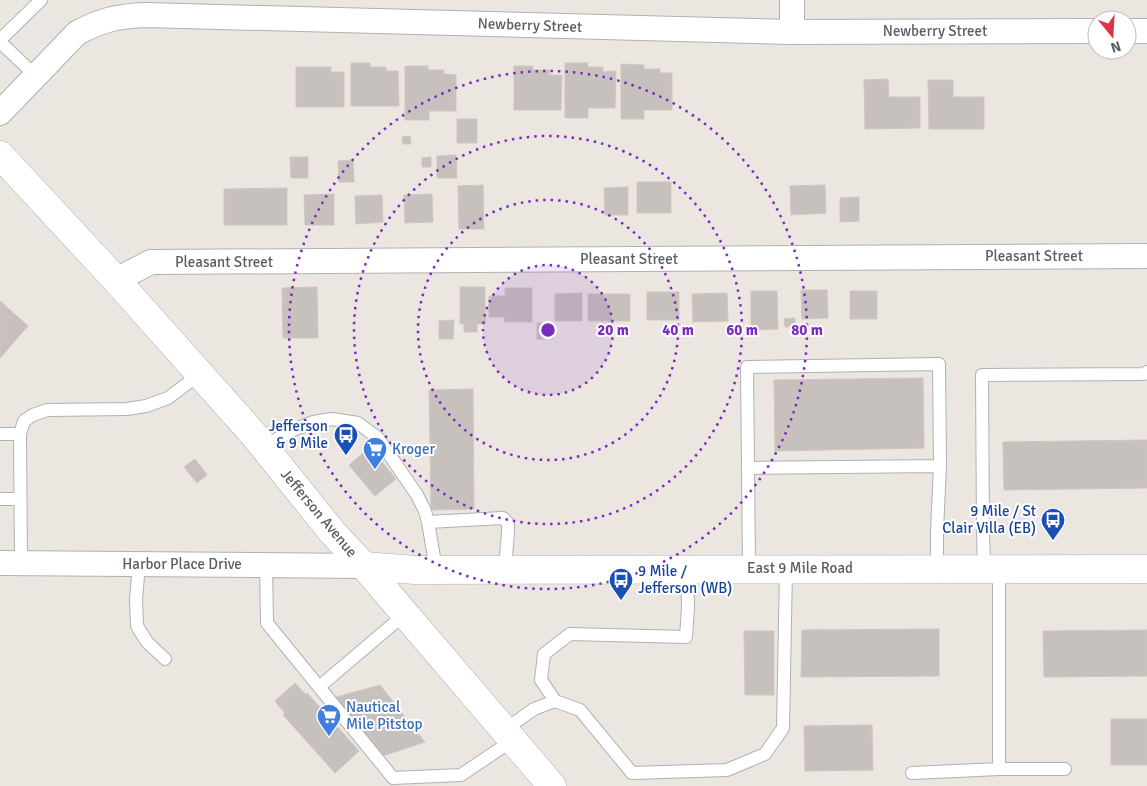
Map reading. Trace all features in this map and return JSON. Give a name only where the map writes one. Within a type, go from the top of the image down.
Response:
[{"type":"main road","name":"Jefferson Avenue","points":[[0,155],[116,280],[264,446],[333,533],[364,566],[552,786]]},
{"type":"main road","name":"East 9 Mile Road","points":[[364,566],[416,570],[748,568],[1147,569]]},
{"type":"street","points":[[792,0],[792,32]]},
{"type":"street","name":"Newberry Street","points":[[0,113],[77,33],[109,19],[128,16],[792,32],[1087,31]]},
{"type":"street","name":"Pleasant Street","points":[[116,280],[151,262],[1147,256]]},
{"type":"street","name":"Harbor Place Drive","points":[[11,563],[364,566]]},
{"type":"lane","points":[[36,76],[0,41],[41,0]]},
{"type":"lane","points":[[748,568],[747,367],[939,364],[940,466],[937,568]]},
{"type":"lane","points":[[999,768],[991,568],[983,530],[982,375],[1144,374],[1147,372]]},
{"type":"lane","points":[[11,563],[20,499],[20,434],[24,421],[33,415],[47,410],[127,409],[146,406],[168,398],[200,374]]},
{"type":"lane","points":[[264,446],[312,422],[332,419],[358,423],[378,438],[417,495],[428,522],[436,570]]},
{"type":"lane","points":[[0,434],[20,434]]},
{"type":"lane","points":[[749,468],[940,466]]},
{"type":"lane","points":[[0,499],[20,499]]},
{"type":"lane","points":[[428,522],[503,518],[508,523],[505,569]]},
{"type":"lane","points":[[139,564],[136,600],[137,626],[147,642],[165,659]]},
{"type":"lane","points":[[266,565],[267,623],[393,778],[461,775],[509,735],[534,709],[555,701]]},
{"type":"lane","points":[[687,569],[688,607],[686,637],[570,634],[544,654],[541,680],[555,701],[580,710],[632,773],[726,770],[765,754],[783,728],[786,569]]},
{"type":"lane","points":[[319,687],[405,614]]},
{"type":"lane","points":[[912,773],[999,768],[1065,769]]},
{"type":"building","points":[[351,63],[370,63],[370,67],[386,67],[386,71],[398,71],[399,106],[351,106]]},
{"type":"building","points":[[565,63],[588,63],[588,67],[603,67],[603,72],[616,71],[615,108],[588,108],[588,118],[565,118]]},
{"type":"building","points":[[621,64],[644,65],[644,69],[660,69],[660,73],[672,73],[672,110],[644,110],[644,119],[621,119]]},
{"type":"building","points":[[405,66],[428,66],[428,70],[444,70],[444,74],[456,75],[456,111],[429,111],[429,120],[405,120]]},
{"type":"building","points":[[514,66],[533,66],[533,70],[549,70],[549,75],[562,75],[561,110],[514,110]]},
{"type":"building","points":[[296,67],[331,67],[331,72],[344,72],[344,107],[296,107]]},
{"type":"building","points":[[888,79],[889,97],[920,97],[920,128],[865,129],[864,80]]},
{"type":"building","points":[[928,80],[953,80],[953,97],[984,97],[984,129],[929,129]]},
{"type":"building","points":[[457,119],[477,119],[477,143],[457,143]]},
{"type":"building","points":[[410,136],[411,144],[403,144],[402,137]]},
{"type":"building","points":[[456,155],[457,178],[437,178],[437,156]]},
{"type":"building","points":[[290,157],[308,157],[308,178],[291,178]]},
{"type":"building","points":[[431,157],[431,167],[422,167],[422,158]]},
{"type":"building","points":[[353,160],[354,182],[339,182],[338,161]]},
{"type":"building","points":[[637,182],[671,182],[671,213],[637,213]]},
{"type":"building","points":[[483,185],[484,229],[459,229],[458,186]]},
{"type":"building","points":[[825,185],[826,213],[791,215],[790,186]]},
{"type":"building","points":[[628,187],[628,215],[605,215],[604,188]]},
{"type":"building","points":[[287,188],[287,225],[224,225],[224,189]]},
{"type":"building","points":[[334,194],[334,225],[305,225],[304,195]]},
{"type":"building","points":[[432,194],[433,222],[405,223],[404,195]]},
{"type":"building","points":[[382,195],[383,222],[356,224],[355,196]]},
{"type":"building","points":[[859,197],[859,221],[840,222],[840,198]]},
{"type":"building","points":[[317,287],[318,338],[283,338],[282,288]]},
{"type":"building","points":[[460,287],[485,287],[485,324],[477,324],[477,332],[464,332],[464,324],[460,324]]},
{"type":"building","points":[[505,288],[532,288],[532,322],[504,322],[504,317],[489,317],[489,296],[505,296]]},
{"type":"building","points":[[801,290],[827,290],[828,318],[802,319]]},
{"type":"building","points":[[751,291],[777,291],[778,329],[751,330]]},
{"type":"building","points":[[850,291],[877,291],[877,319],[850,319]]},
{"type":"building","points":[[647,292],[679,292],[679,320],[647,320]]},
{"type":"building","points":[[582,293],[582,321],[555,321],[555,294]]},
{"type":"building","points":[[727,293],[728,321],[693,322],[692,294]]},
{"type":"building","points":[[588,294],[630,294],[630,321],[588,321]]},
{"type":"building","points":[[0,301],[28,326],[0,358]]},
{"type":"building","points":[[795,318],[795,326],[785,327],[784,319]]},
{"type":"building","points":[[454,320],[453,339],[439,339],[439,321]]},
{"type":"building","points":[[552,322],[553,339],[537,339],[537,323]]},
{"type":"building","points":[[923,378],[924,448],[775,451],[774,380]]},
{"type":"building","points":[[473,389],[474,509],[431,510],[429,390]]},
{"type":"building","points":[[1147,440],[1147,488],[1004,490],[1003,442]]},
{"type":"building","points":[[370,447],[396,479],[375,496],[349,465]]},
{"type":"building","points":[[195,459],[207,475],[197,483],[184,467]]},
{"type":"building","points":[[939,629],[939,676],[801,677],[802,630]]},
{"type":"building","points":[[1147,630],[1147,676],[1044,677],[1043,631]]},
{"type":"building","points":[[744,631],[774,631],[774,695],[745,695]]},
{"type":"building","points":[[295,683],[306,695],[307,693],[359,751],[335,773],[283,715],[285,713],[275,701]]},
{"type":"building","points":[[380,685],[425,742],[380,757],[333,698]]},
{"type":"building","points":[[1111,719],[1147,719],[1147,765],[1111,765]]},
{"type":"building","points":[[872,725],[873,770],[805,771],[804,726]]},
{"type":"place","name":"Jefferson & 9 Mile","points":[[346,456]]},
{"type":"place","name":"Kroger","points":[[375,470]]},
{"type":"place","name":"9 Mile / St Clair Villa (EB)","points":[[1053,541]]},
{"type":"place","name":"9 Mile / Jefferson (WB)","points":[[621,601]]},
{"type":"place","name":"Nautical Mile Pitstop","points":[[329,737]]}]
